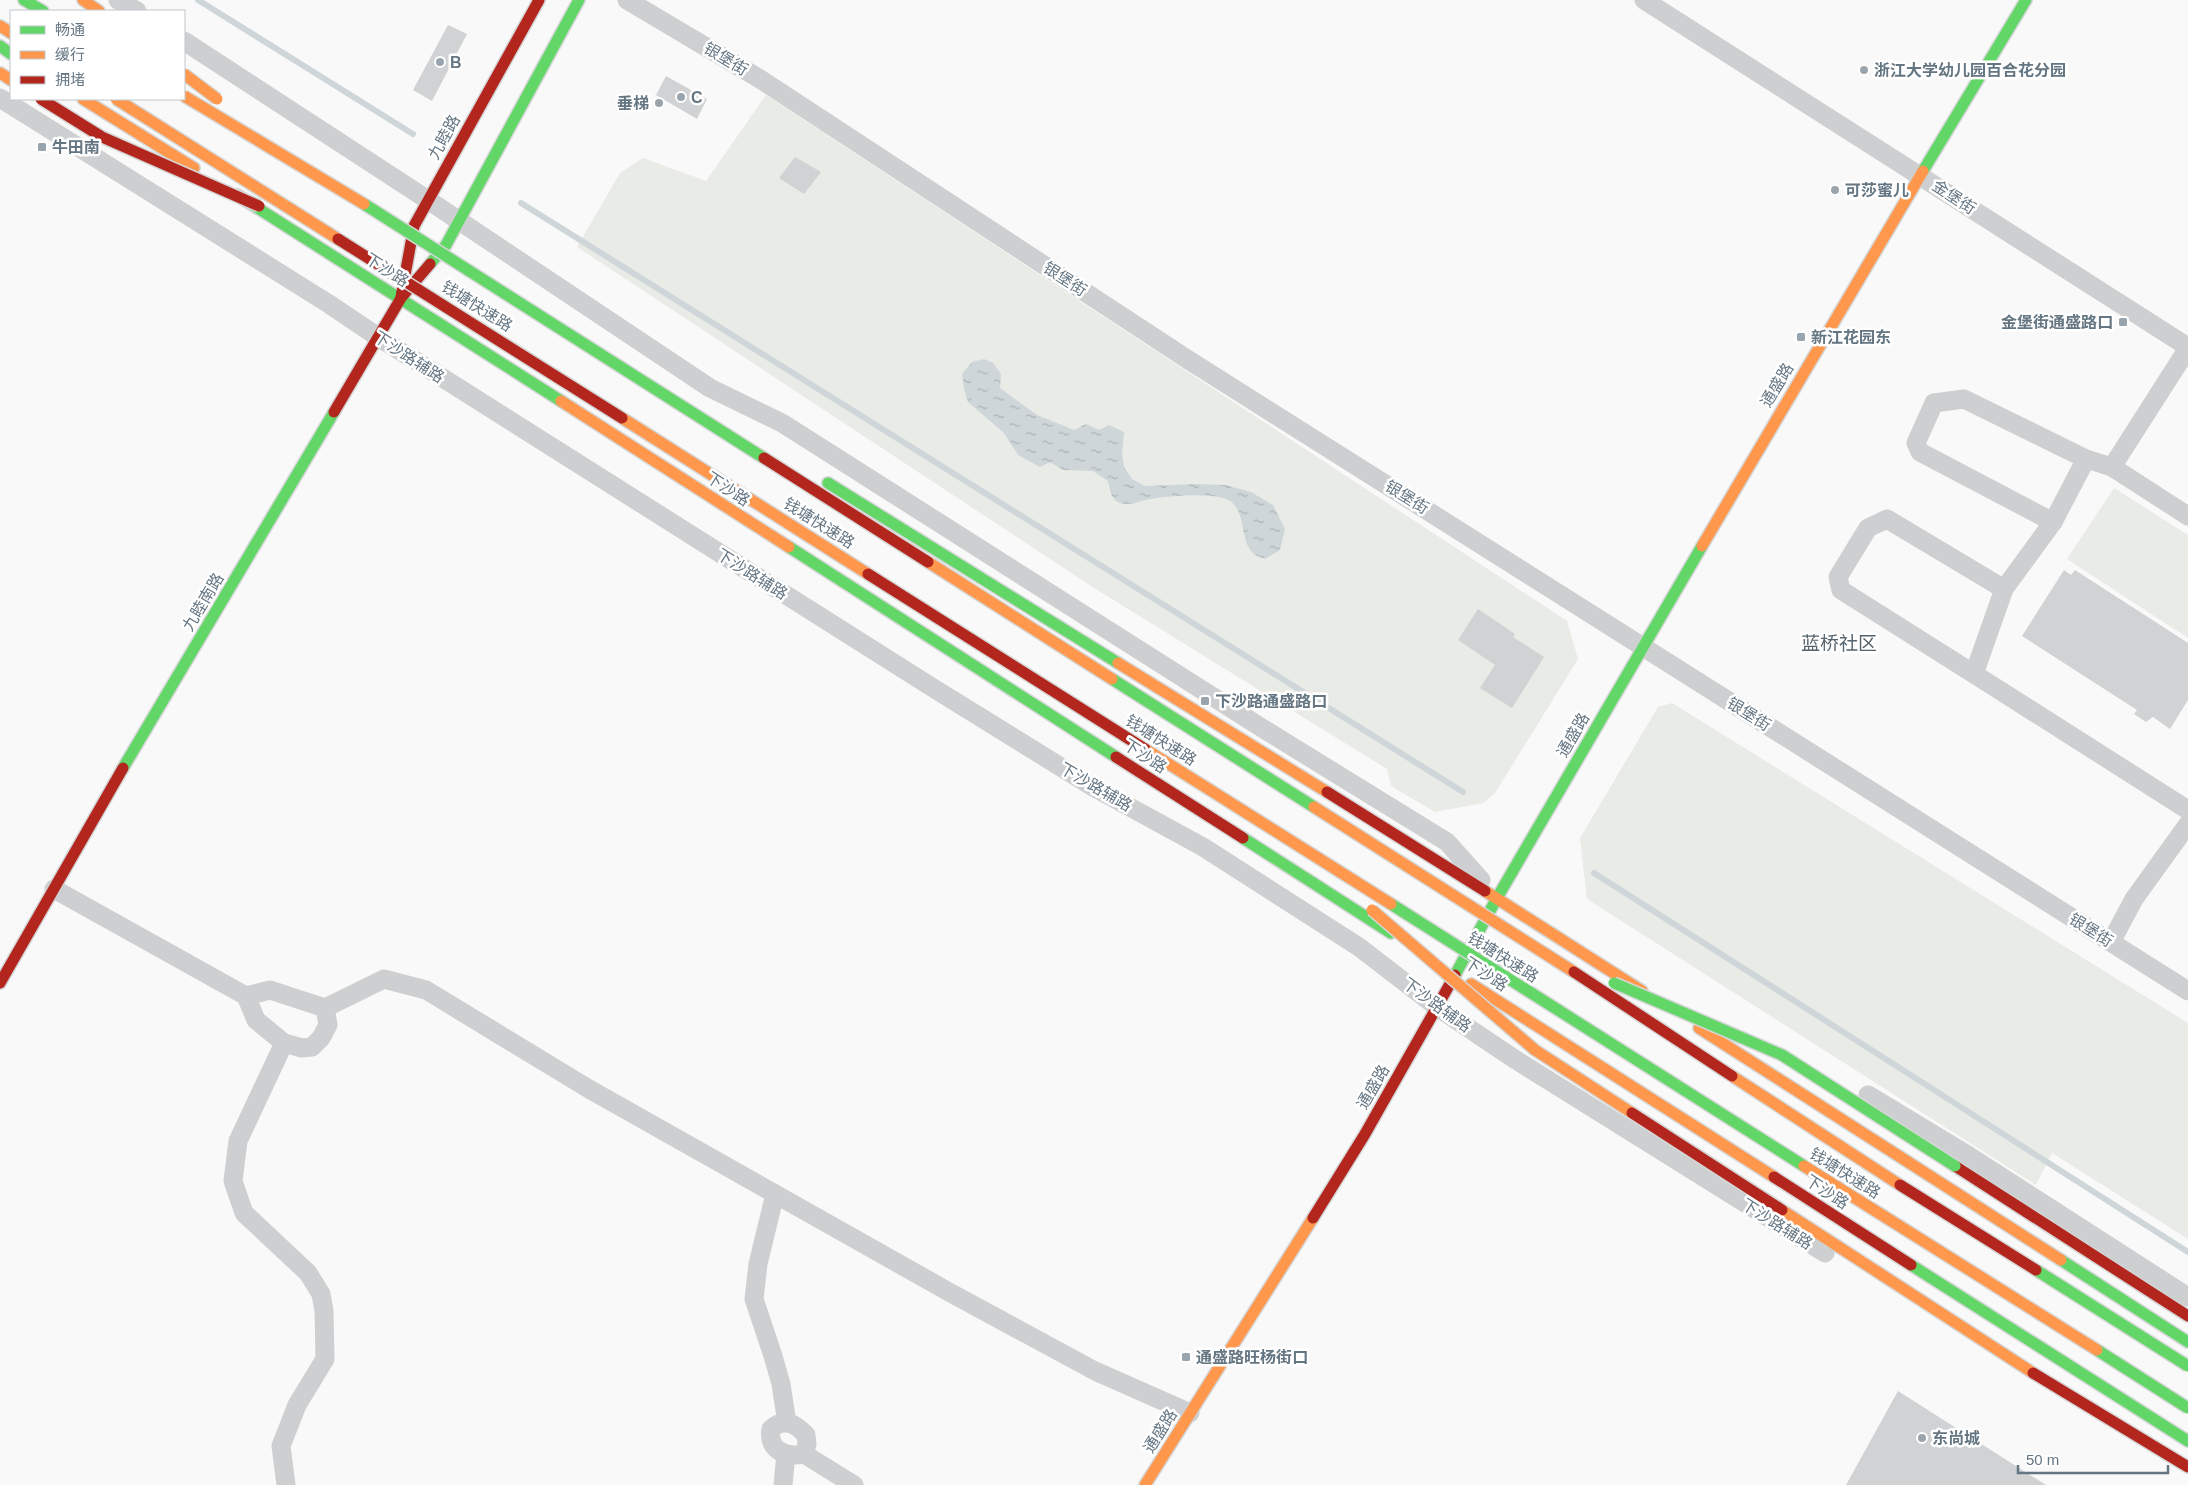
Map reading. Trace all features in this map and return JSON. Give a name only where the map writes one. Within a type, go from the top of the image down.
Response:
[{"type":"main road","points":[[24,0],[41,10]]},
{"type":"main road","points":[[39,0],[56,10]]},
{"type":"main road","points":[[82,0],[97,10]]},
{"type":"main road","name":"九睦路","points":[[401,298],[414,226],[539,0]]},
{"type":"main road","points":[[446,245],[579,0]]},
{"type":"main road","name":"通盛路","points":[[1145,1485],[1365,1134],[1497,898],[1643,647],[1920,176],[2026,0]]},
{"type":"main road","points":[[185,75],[223,103]]},
{"type":"main road","points":[[185,88],[446,245],[691,398]]},
{"type":"main road","name":"钱塘快速路","points":[[185,97],[341,190],[1548,955],[1865,1163],[2188,1366]]},
{"type":"main road","points":[[43,100],[102,138],[250,200],[427,306],[484,330]]},
{"type":"main road","name":"下沙路","points":[[85,100],[401,298],[2188,1442]]},
{"type":"main road","name":"钱塘快速路","points":[[118,100],[2188,1408]]},
{"type":"main road","points":[[239,115],[341,190]]},
{"type":"main road","name":"九睦南路","points":[[0,983],[401,298],[446,245]]},
{"type":"main road","points":[[818,476],[1497,898],[2188,1342]]},
{"type":"main road","points":[[1303,850],[1535,1050],[2040,1377],[2188,1467]]},
{"type":"main road","points":[[1548,955],[1782,1055],[2188,1316]]},
{"type":"street","points":[[118,0],[135,10]]},
{"type":"street","name":"银堡街","points":[[627,0],[760,79],[1187,359],[2188,991]]},
{"type":"street","name":"金堡街","points":[[1644,0],[2188,347]]},
{"type":"street","points":[[185,42],[459,220],[710,388],[782,423],[1447,842],[1497,898]]},
{"type":"street","name":"下沙路辅路","points":[[0,98],[329,304],[378,337],[930,686],[1093,787],[1204,847],[1359,947],[1437,1007],[1541,1076],[2188,1481]]},
{"type":"street","points":[[2112,467],[2188,347]]},
{"type":"street","points":[[2053,522],[1920,452],[1916,443],[1934,403],[1964,399],[2086,459],[2112,467],[2188,516]]},
{"type":"street","points":[[1974,674],[2004,589],[2053,522],[2086,459]]},
{"type":"street","points":[[2004,589],[1887,519],[1868,528],[1838,577],[1841,590],[2188,810]]},
{"type":"street","points":[[2111,942],[2134,899],[2188,824]]},
{"type":"street","points":[[54,889],[246,996],[256,1020],[284,1042],[302,1048],[312,1047],[321,1038],[328,1025],[325,1008]]},
{"type":"street","points":[[246,996],[270,990],[325,1008],[384,979],[426,990],[589,1089],[949,1292],[1095,1371],[1190,1413]]},
{"type":"street","points":[[1643,992],[1797,1052],[1969,1156],[2188,1297]]},
{"type":"street","points":[[284,1042],[238,1141],[234,1181],[244,1213],[308,1274],[321,1294],[324,1311],[325,1359],[297,1405],[281,1446],[286,1485]]},
{"type":"street","points":[[775,1194],[758,1264],[754,1299],[774,1356],[788,1422]]},
{"type":"street","points":[[783,1485],[795,1454],[807,1444],[806,1435],[794,1424],[788,1422],[774,1426],[771,1429],[770,1435],[774,1446],[780,1452],[795,1454],[854,1485]]},
{"type":"shaded area","points":[[766,95],[1567,621],[1578,659],[1495,793],[1483,803],[1435,812],[1391,786],[1387,769],[1091,586],[577,247],[620,173],[643,158],[706,181]]},
{"type":"shaded area","points":[[2114,488],[2188,535],[2188,638],[2067,559]]},
{"type":"shaded area","points":[[1672,703],[2188,1023],[2188,1239],[2052,1153],[2036,1185],[1587,899],[1580,838],[1658,707]]},
{"type":"water","points":[[984,359],[993,363],[1001,374],[1000,388],[1037,415],[1074,430],[1086,424],[1099,430],[1109,425],[1124,432],[1122,453],[1124,467],[1132,479],[1145,486],[1225,485],[1251,492],[1273,505],[1285,529],[1280,550],[1265,559],[1253,553],[1245,538],[1236,507],[1223,498],[1197,495],[1177,496],[1124,504],[1117,502],[1113,497],[1108,481],[1093,471],[1063,470],[1050,462],[1040,467],[1018,455],[1004,433],[968,402],[962,374],[972,362]]},
{"type":"building","name":"B","points":[[448,25],[467,34],[432,101],[413,90]]},
{"type":"building","name":"C","points":[[666,76],[707,99],[697,119],[656,95]]},
{"type":"building","points":[[795,157],[821,172],[804,194],[779,178]]},
{"type":"building","points":[[2064,570],[2071,575],[2075,570],[2188,643],[2188,700],[2170,729],[2153,717],[2146,722],[2134,714],[2137,710],[2022,636]]},
{"type":"building","points":[[1478,609],[1515,634],[1513,637],[1544,657],[1512,708],[1480,688],[1495,665],[1458,640]]},
{"type":"building","name":"东尚城","points":[[1898,1391],[2046,1485],[1846,1485]]},
{"type":"waterway","points":[[198,0],[413,134]]},
{"type":"waterway","points":[[521,203],[1463,792]]},
{"type":"waterway","points":[[1594,873],[2188,1252]]},
{"type":"traffic: fast","points":[[24,0],[41,10]]},
{"type":"traffic: fast","points":[[430,264],[446,245],[579,0]]},
{"type":"traffic: fast","points":[[1923,171],[2026,0]]},
{"type":"traffic: fast","points":[[0,46],[10,53]]},
{"type":"traffic: fast","points":[[237,195],[561,401]]},
{"type":"traffic: fast","points":[[364,204],[764,458]]},
{"type":"traffic: fast","points":[[123,768],[334,412]]},
{"type":"traffic: fast","points":[[828,483],[1118,663]]},
{"type":"traffic: fast","points":[[1455,975],[1497,898],[1702,546]]},
{"type":"traffic: fast","points":[[789,547],[1116,757]]},
{"type":"traffic: fast","points":[[1112,679],[1314,807]]},
{"type":"traffic: fast","points":[[1243,838],[1391,933]]},
{"type":"traffic: fast","points":[[1391,904],[1804,1166]]},
{"type":"traffic: fast","points":[[1614,983],[1782,1055],[1955,1166]]},
{"type":"traffic: fast","points":[[2061,1260],[2188,1342]]},
{"type":"traffic: fast","points":[[1911,1265],[2188,1441]]},
{"type":"traffic: fast","points":[[2036,1270],[2188,1366]]},
{"type":"traffic: fast","points":[[2097,1350],[2188,1408]]},
{"type":"traffic: slow","points":[[83,0],[98,10]]},
{"type":"traffic: slow","points":[[0,26],[10,32]]},
{"type":"traffic: slow","points":[[0,73],[10,79]]},
{"type":"traffic: slow","points":[[185,75],[217,99]]},
{"type":"traffic: slow","points":[[185,97],[364,204]]},
{"type":"traffic: slow","points":[[85,100],[194,168]]},
{"type":"traffic: slow","points":[[118,100],[338,239]]},
{"type":"traffic: slow","points":[[1702,546],[1923,171]]},
{"type":"traffic: slow","points":[[561,401],[789,547]]},
{"type":"traffic: slow","points":[[622,418],[868,574]]},
{"type":"traffic: slow","points":[[928,562],[1112,679]]},
{"type":"traffic: slow","points":[[1118,663],[1327,792]]},
{"type":"traffic: slow","points":[[1145,749],[1391,904]]},
{"type":"traffic: slow","points":[[1314,807],[1574,972]]},
{"type":"traffic: slow","points":[[1485,891],[1642,991]]},
{"type":"traffic: slow","points":[[1372,910],[1535,1050],[1632,1113]]},
{"type":"traffic: slow","points":[[1471,984],[1774,1177]]},
{"type":"traffic: slow","points":[[1699,1028],[2061,1260]]},
{"type":"traffic: slow","points":[[1732,1076],[1900,1185]]},
{"type":"traffic: slow","points":[[1804,1166],[2097,1350]]},
{"type":"traffic: slow","points":[[1782,1210],[2033,1373]]},
{"type":"traffic: slow","points":[[1145,1485],[1313,1218]]},
{"type":"traffic: jam","points":[[401,297],[414,226],[539,0]]},
{"type":"traffic: jam","points":[[43,100],[102,137],[259,206]]},
{"type":"traffic: jam","points":[[338,239],[622,418]]},
{"type":"traffic: jam","points":[[334,412],[401,298],[430,264]]},
{"type":"traffic: jam","points":[[764,458],[928,562]]},
{"type":"traffic: jam","points":[[868,574],[1145,749]]},
{"type":"traffic: jam","points":[[1116,757],[1243,838]]},
{"type":"traffic: jam","points":[[0,983],[123,768]]},
{"type":"traffic: jam","points":[[1327,792],[1485,891]]},
{"type":"traffic: jam","points":[[1574,972],[1732,1076]]},
{"type":"traffic: jam","points":[[1313,1218],[1365,1134],[1455,975]]},
{"type":"traffic: jam","points":[[1632,1113],[1782,1210]]},
{"type":"traffic: jam","points":[[1955,1166],[2188,1316]]},
{"type":"traffic: jam","points":[[1774,1177],[1911,1265]]},
{"type":"traffic: jam","points":[[1900,1185],[2036,1270]]},
{"type":"traffic: jam","points":[[2033,1373],[2188,1467]]},
{"type":"place","name":"B","points":[[440,62]]},
{"type":"place","name":"浙江大学幼儿园百合花分园","points":[[1864,70]]},
{"type":"place","name":"C","points":[[681,97]]},
{"type":"place","name":"垂梯","points":[[659,103]]},
{"type":"place","name":"牛田南","points":[[42,147]]},
{"type":"place","name":"可莎蜜儿","points":[[1835,190]]},
{"type":"place","name":"金堡街通盛路口","points":[[2123,322]]},
{"type":"place","name":"新江花园东","points":[[1801,337]]},
{"type":"place","name":"下沙路通盛路口","points":[[1205,701]]},
{"type":"place","name":"通盛路旺杨街口","points":[[1186,1357]]},
{"type":"place","name":"东尚城","points":[[1922,1438]]},
{"type":"district","name":"蓝桥社区","points":[[1839,643]]}]
